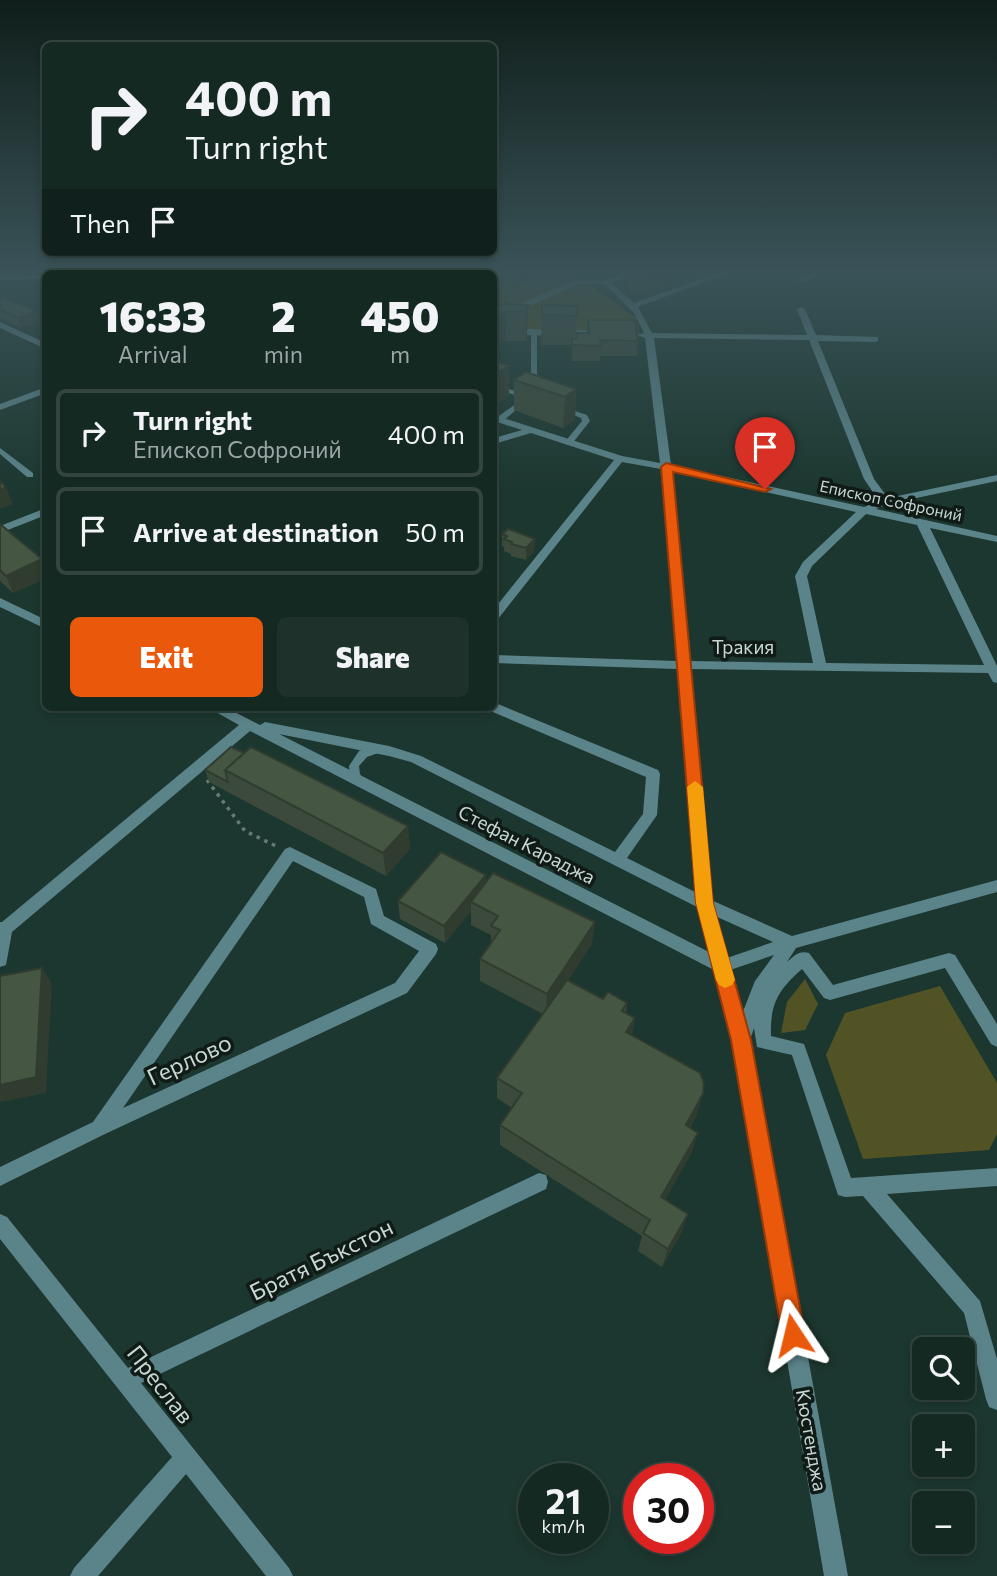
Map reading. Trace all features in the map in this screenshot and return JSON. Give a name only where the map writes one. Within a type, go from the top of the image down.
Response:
[{"type":"street","name":"Кюстенджа","points":[[650,347],[666,467],[705,903],[741,1040],[836,1576]]},
{"type":"street","points":[[814,347],[869,479],[885,502]]},
{"type":"street","points":[[0,407],[42,391]]},
{"type":"street","name":"Епископ Софроний","points":[[497,419],[620,459],[997,539]]},
{"type":"street","points":[[497,440],[530,431]]},
{"type":"street","points":[[497,607],[620,459]]},
{"type":"street","points":[[820,666],[802,576],[807,564],[863,511],[885,502],[997,478]]},
{"type":"street","points":[[0,530],[42,514]]},
{"type":"street","points":[[921,521],[995,674]]},
{"type":"street","points":[[0,602],[42,623]]},
{"type":"street","name":"Тракия","points":[[497,659],[820,666],[995,674]]},
{"type":"street","points":[[497,709],[653,774],[650,815],[617,860]]},
{"type":"street","name":"Стефан Караджа","points":[[223,711],[722,966]]},
{"type":"street","points":[[0,960],[3,929],[198,767],[243,720],[246,711]]},
{"type":"street","name":"Стефан Караджа","points":[[243,720],[416,759],[617,860],[791,943]]},
{"type":"street","points":[[99,1128],[290,853]]},
{"type":"street","name":"Герлово","points":[[0,1177],[99,1128],[401,988],[430,949],[377,920],[371,894],[290,853]]},
{"type":"street","points":[[722,966],[791,943],[997,886]]},
{"type":"street","points":[[741,1040],[761,986],[791,943]]},
{"type":"street","points":[[997,1039],[949,960],[830,993],[803,958],[779,979],[762,1013],[763,1042],[798,1049],[845,1188],[997,1177]]},
{"type":"street","name":"Братя Бъкстон","points":[[125,1380],[539,1182]]},
{"type":"street","points":[[866,1186],[974,1308],[997,1399]]},
{"type":"street","name":"Преслав","points":[[0,1224],[281,1576]]},
{"type":"street","points":[[82,1576],[186,1457]]},
{"type":"lane","points":[[497,418],[534,391],[534,347]]},
{"type":"lane","points":[[497,387],[540,401]]},
{"type":"lane","points":[[551,405],[583,417],[586,421],[568,443]]},
{"type":"lane","points":[[0,450],[30,475]]},
{"type":"lane","points":[[361,783],[355,774],[354,766],[363,754],[377,749]]},
{"type":"path","points":[[198,767],[245,831],[290,853]]},
{"type":"shaded area","points":[[805,979],[818,1004],[805,1030],[781,1033],[787,1002]]},
{"type":"shaded area","points":[[940,986],[997,1083],[997,1134],[989,1150],[863,1159],[826,1055],[845,1013]]},
{"type":"building","points":[[497,362],[509,366],[497,373]]},
{"type":"building","points":[[526,372],[576,389],[565,397],[514,380]]},
{"type":"building","points":[[0,524],[42,559],[6,576],[0,570]]},
{"type":"building","points":[[508,529],[535,539],[526,548],[511,544],[512,542],[504,539],[507,536],[502,534]]},
{"type":"building","points":[[231,747],[244,753],[225,770],[228,782],[205,770]]},
{"type":"building","points":[[251,747],[408,826],[383,853],[225,770]]},
{"type":"building","points":[[441,852],[486,875],[444,926],[398,901]]},
{"type":"building","points":[[493,873],[595,922],[547,994],[480,959],[500,930],[491,926],[498,916],[471,902]]},
{"type":"building","points":[[42,968],[36,1077],[0,1085],[0,976]]},
{"type":"building","points":[[567,980],[603,999],[608,992],[627,1003],[622,1011],[635,1018],[626,1032],[700,1073],[704,1083],[703,1094],[686,1125],[698,1133],[661,1197],[688,1214],[668,1249],[643,1233],[650,1220],[500,1125],[522,1093],[497,1078]]},
{"type":"slow traffic","points":[[695,787],[705,903],[725,980]]},
{"type":"route","points":[[765,489],[666,467],[705,903],[741,1040],[793,1335]]}]
